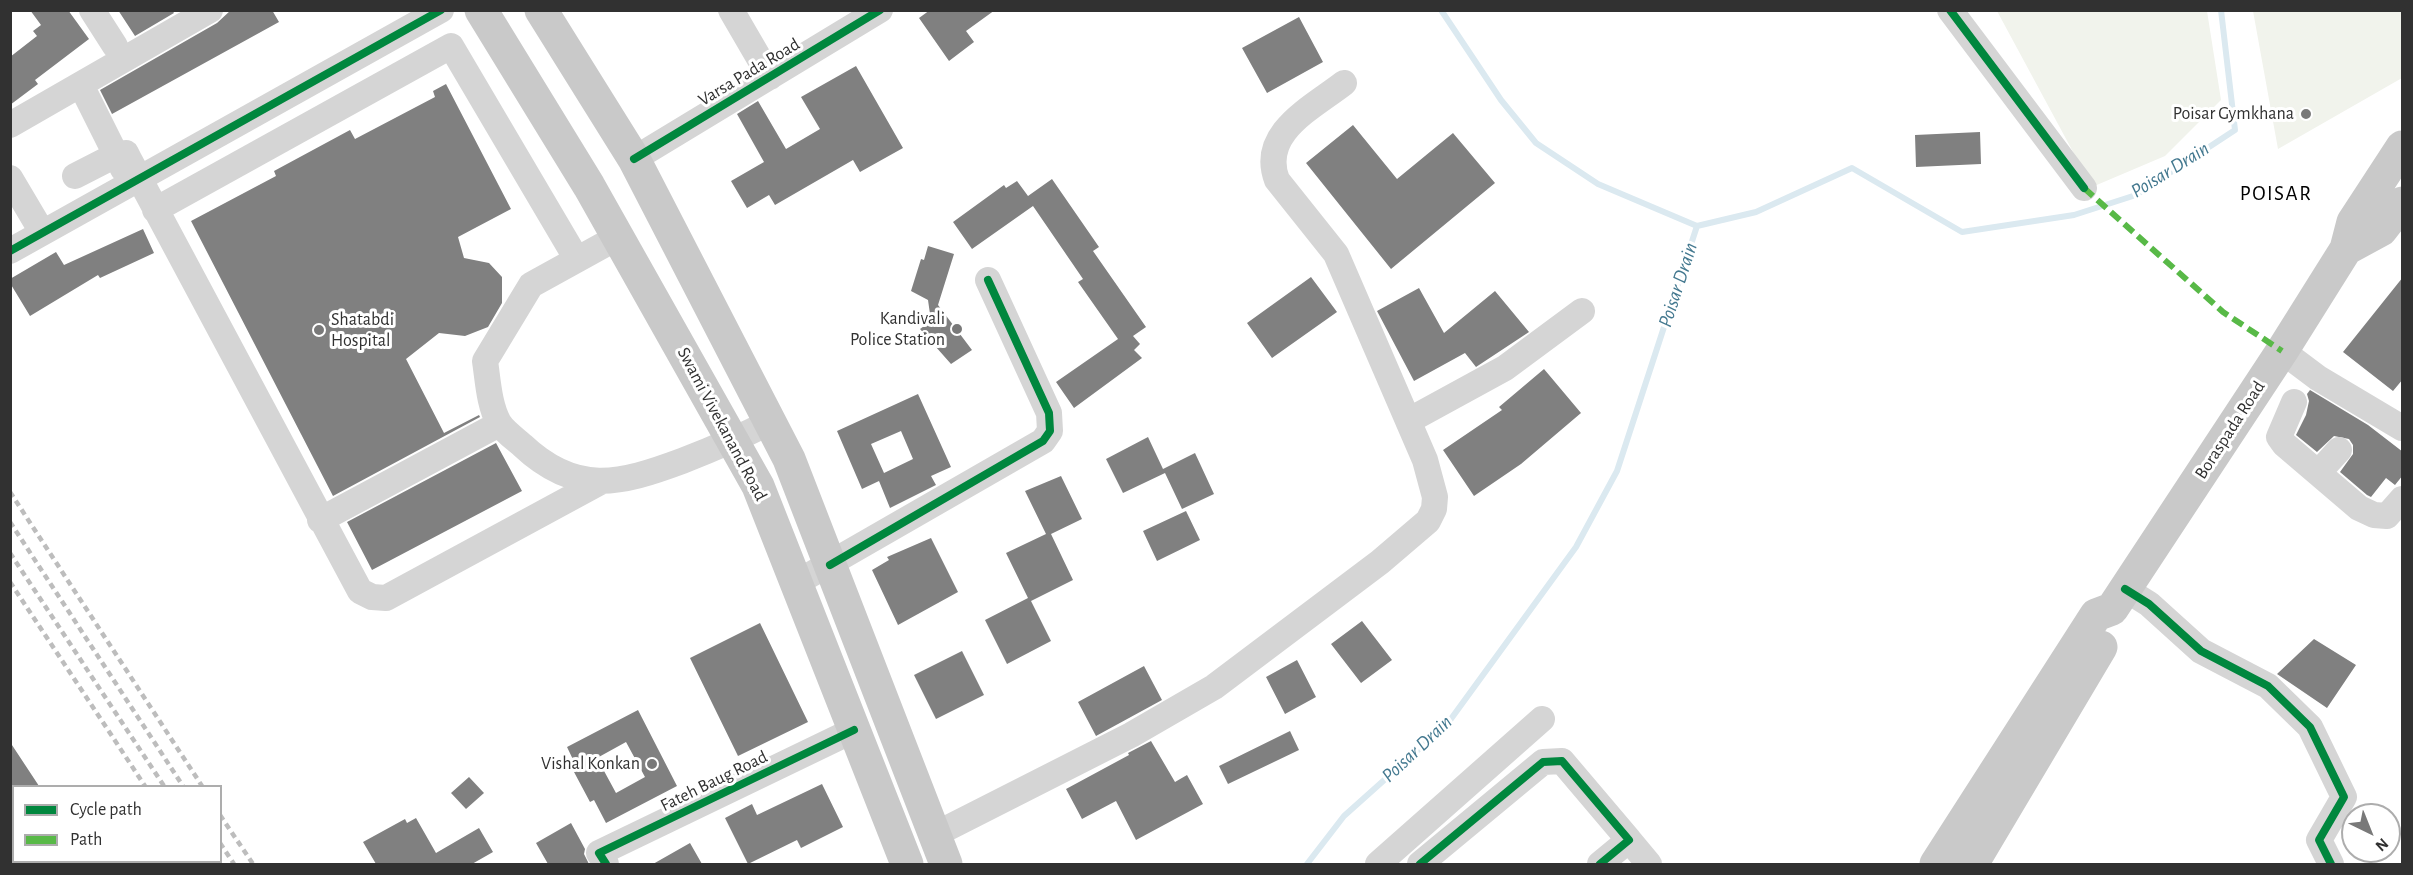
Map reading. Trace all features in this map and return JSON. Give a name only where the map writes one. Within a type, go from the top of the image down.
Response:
[{"type":"main road","name":"Swami Vivekanand Road","points":[[482,10],[618,237],[758,486],[907,864]]},
{"type":"main road","points":[[541,10],[634,159],[789,459],[940,850]]},
{"type":"main road","name":"Boraspada Road","points":[[1936,864],[2096,615],[2118,599],[2282,351],[2346,249],[2353,222],[2403,147]]},
{"type":"main road","name":"Boraspada Road","points":[[2346,249],[2381,230],[2403,203]]},
{"type":"main road","name":"Boraspada Road","points":[[1972,864],[2113,628],[2118,599]]},
{"type":"street","points":[[92,10],[115,46]]},
{"type":"street","points":[[10,125],[210,10]]},
{"type":"street","points":[[10,251],[136,183],[441,10]]},
{"type":"street","points":[[731,10],[770,77]]},
{"type":"street","name":"Varsa Pada Road","points":[[634,159],[880,10]]},
{"type":"street","points":[[1950,10],[2084,188]]},
{"type":"street","points":[[155,210],[451,46],[576,258]]},
{"type":"street","points":[[940,850],[1214,687],[1380,562],[1428,521],[1434,509],[1435,497],[1425,460],[1336,254],[1277,180],[1271,166],[1275,142],[1286,128],[1344,83]]},
{"type":"street","points":[[81,85],[116,155],[155,210],[211,310],[320,520],[360,591],[372,597],[386,598],[602,481]]},
{"type":"street","points":[[75,176],[116,155]]},
{"type":"street","points":[[10,178],[42,232]]},
{"type":"street","points":[[618,237],[576,258],[531,285],[484,361],[490,397],[499,424],[538,461],[566,475],[602,481],[636,478],[733,441],[770,422]]},
{"type":"street","points":[[796,583],[1043,441],[1050,430],[1049,413],[988,280]]},
{"type":"street","points":[[1408,421],[1505,368],[1582,311]]},
{"type":"street","points":[[2282,351],[2318,378],[2398,416]]},
{"type":"street","points":[[2294,402],[2279,437],[2284,444],[2360,508],[2374,515],[2387,516],[2402,500]]},
{"type":"street","points":[[320,520],[499,424]]},
{"type":"street","points":[[2318,473],[2339,450]]},
{"type":"street","points":[[2118,599],[2149,604],[2201,651],[2268,686],[2310,728],[2344,797],[2319,840],[2331,864]]},
{"type":"street","points":[[1378,864],[1542,719]]},
{"type":"street","name":"Fateh Baug Road","points":[[606,864],[599,853],[854,730]]},
{"type":"street","points":[[1420,864],[1543,762],[1562,761],[1649,864]]},
{"type":"street","points":[[1600,864],[1629,840]]},
{"type":"shaded area","points":[[1997,11],[2207,11],[2221,100],[2165,156],[2092,187]]},
{"type":"shaded area","name":"Poisar Gymkhana","points":[[2253,11],[2402,11],[2402,78],[2278,149]]},
{"type":"building","points":[[30,10],[68,10],[89,39],[35,80],[38,84],[10,105],[10,57],[37,36],[33,31],[41,25]]},
{"type":"building","points":[[118,10],[172,10],[174,13],[135,36]]},
{"type":"building","points":[[231,10],[272,10],[279,22],[112,114],[100,90],[217,23]]},
{"type":"building","points":[[930,10],[995,10],[966,31],[974,42],[949,61],[919,18]]},
{"type":"building","points":[[1299,17],[1323,62],[1267,93],[1242,48]]},
{"type":"building","points":[[856,66],[903,148],[860,172],[853,160],[775,205],[769,195],[747,208],[731,181],[764,162],[737,114],[758,101],[786,149],[820,129],[801,97]]},
{"type":"building","name":"Shatabdi Hospital","points":[[446,84],[511,209],[458,237],[464,258],[489,263],[502,277],[502,303],[488,327],[465,336],[439,333],[406,359],[444,433],[479,415],[480,417],[333,496],[191,221],[276,176],[274,171],[350,130],[355,139],[435,97],[433,91]]},
{"type":"building","points":[[1353,125],[1397,179],[1453,133],[1495,183],[1391,269],[1306,163]]},
{"type":"building","points":[[1980,132],[1981,164],[1916,167],[1915,135]]},
{"type":"building","points":[[1052,179],[1099,247],[1093,251],[1146,327],[1133,336],[1140,344],[1134,350],[1142,358],[1074,408],[1056,382],[1118,339],[1078,282],[1083,279],[1033,206],[972,249],[953,222],[1004,185],[1006,188],[1017,181],[1028,196]]},
{"type":"building","points":[[143,229],[154,253],[100,278],[98,275],[30,316],[10,283],[10,279],[56,252],[64,265]]},
{"type":"building","points":[[928,246],[954,254],[938,305],[972,350],[951,364],[920,329],[931,321],[928,300],[911,291],[921,259],[924,260]]},
{"type":"building","points":[[1311,277],[1337,312],[1272,358],[1247,323]]},
{"type":"building","points":[[2403,277],[2403,379],[2393,391],[2343,352]]},
{"type":"building","points":[[1419,288],[1444,333],[1495,291],[1529,332],[1476,367],[1465,353],[1414,381],[1377,311]]},
{"type":"building","points":[[1544,369],[1581,413],[1521,464],[1474,496],[1443,450],[1502,410],[1499,407]]},
{"type":"building","points":[[2310,390],[2368,425],[2403,452],[2403,475],[2395,485],[2386,478],[2371,497],[2367,495],[2340,472],[2353,454],[2353,445],[2349,439],[2334,436],[2317,452],[2296,435],[2306,415],[2309,401],[2307,394]]},
{"type":"building","points":[[918,394],[951,467],[931,476],[936,485],[890,508],[879,481],[862,489],[837,431]],"holes":[[[901,431],[913,459],[884,473],[871,444]]]},
{"type":"building","points":[[1148,437],[1163,469],[1195,453],[1214,494],[1182,509],[1165,473],[1123,493],[1106,459]]},
{"type":"building","points":[[496,443],[522,491],[372,570],[347,522]]},
{"type":"building","points":[[1061,476],[1082,519],[1051,534],[1073,580],[1031,601],[1051,641],[1007,664],[985,620],[1028,598],[1006,553],[1046,534],[1025,491]]},
{"type":"building","points":[[1186,511],[1200,540],[1157,561],[1143,531]]},
{"type":"building","points":[[931,538],[958,592],[898,625],[872,570],[889,560],[887,557]]},
{"type":"building","points":[[1362,621],[1392,660],[1361,683],[1331,644]]},
{"type":"building","points":[[760,623],[808,722],[738,756],[690,658]]},
{"type":"building","points":[[2314,639],[2356,665],[2327,708],[2277,674]]},
{"type":"building","points":[[962,651],[984,695],[936,719],[914,675]]},
{"type":"building","points":[[1297,660],[1316,697],[1285,714],[1266,677]]},
{"type":"building","points":[[1144,666],[1162,700],[1096,736],[1078,702]]},
{"type":"building","name":"Vishal Konkan","points":[[638,710],[677,786],[606,823],[594,800],[590,802],[574,772],[578,770],[567,747]],"holes":[[[626,742],[645,777],[616,793],[597,758]]]},
{"type":"building","points":[[1290,731],[1299,750],[1228,784],[1219,766]]},
{"type":"building","points":[[1151,741],[1175,782],[1187,775],[1203,804],[1136,840],[1116,801],[1082,819],[1066,789]]},
{"type":"building","points":[[10,742],[38,785],[10,786]]},
{"type":"building","points":[[469,777],[484,793],[466,809],[451,793]]},
{"type":"building","points":[[822,784],[843,827],[801,848],[797,840],[748,864],[725,818],[752,804],[757,815]]},
{"type":"building","points":[[416,818],[436,853],[479,828],[493,852],[472,864],[376,864],[363,842],[405,819],[407,823]]},
{"type":"building","points":[[571,823],[585,849],[584,854],[589,864],[548,864],[536,843]]},
{"type":"building","points":[[690,843],[702,864],[653,864]]},
{"type":"waterway","points":[[1441,10],[1501,100],[1536,143],[1598,184],[1697,226]]},
{"type":"waterway","name":"Poisar Drain","points":[[1307,864],[1344,816],[1448,723],[1576,547],[1617,471],[1697,226],[1756,212],[1852,168],[1962,232],[2074,215],[2136,195],[2235,130],[2221,10]]},
{"type":"railway","points":[[10,492],[201,785]]},
{"type":"railway","points":[[10,522],[182,785]]},
{"type":"railway","points":[[10,553],[163,785]]},
{"type":"railway","points":[[10,582],[144,785]]},
{"type":"railway","points":[[222,818],[253,864]]},
{"type":"railway","points":[[222,846],[234,864]]},
{"type":"marked path","points":[[2084,188],[2223,312],[2282,351]]},
{"type":"cycle path","points":[[10,251],[441,10]]},
{"type":"cycle path","points":[[634,159],[880,10]]},
{"type":"cycle path","points":[[1950,10],[2084,188]]},
{"type":"cycle path","points":[[830,565],[1043,441],[1050,431],[1049,413],[988,280]]},
{"type":"cycle path","points":[[2125,589],[2149,604],[2201,651],[2268,686],[2310,727],[2344,797],[2319,840],[2331,864]]},
{"type":"cycle path","points":[[606,864],[599,853],[854,730]]},
{"type":"cycle path","points":[[1420,864],[1543,762],[1562,761],[1629,840],[1600,864]]},
{"type":"place","name":"Poisar Gymkhana","points":[[2306,114]]},
{"type":"place","name":"Kandivali Police Station","points":[[957,329]]},
{"type":"place","name":"Shatabdi Hospital","points":[[319,330]]},
{"type":"place","name":"Vishal Konkan","points":[[652,764]]},
{"type":"district","name":"POISAR","points":[[2276,194]]}]
